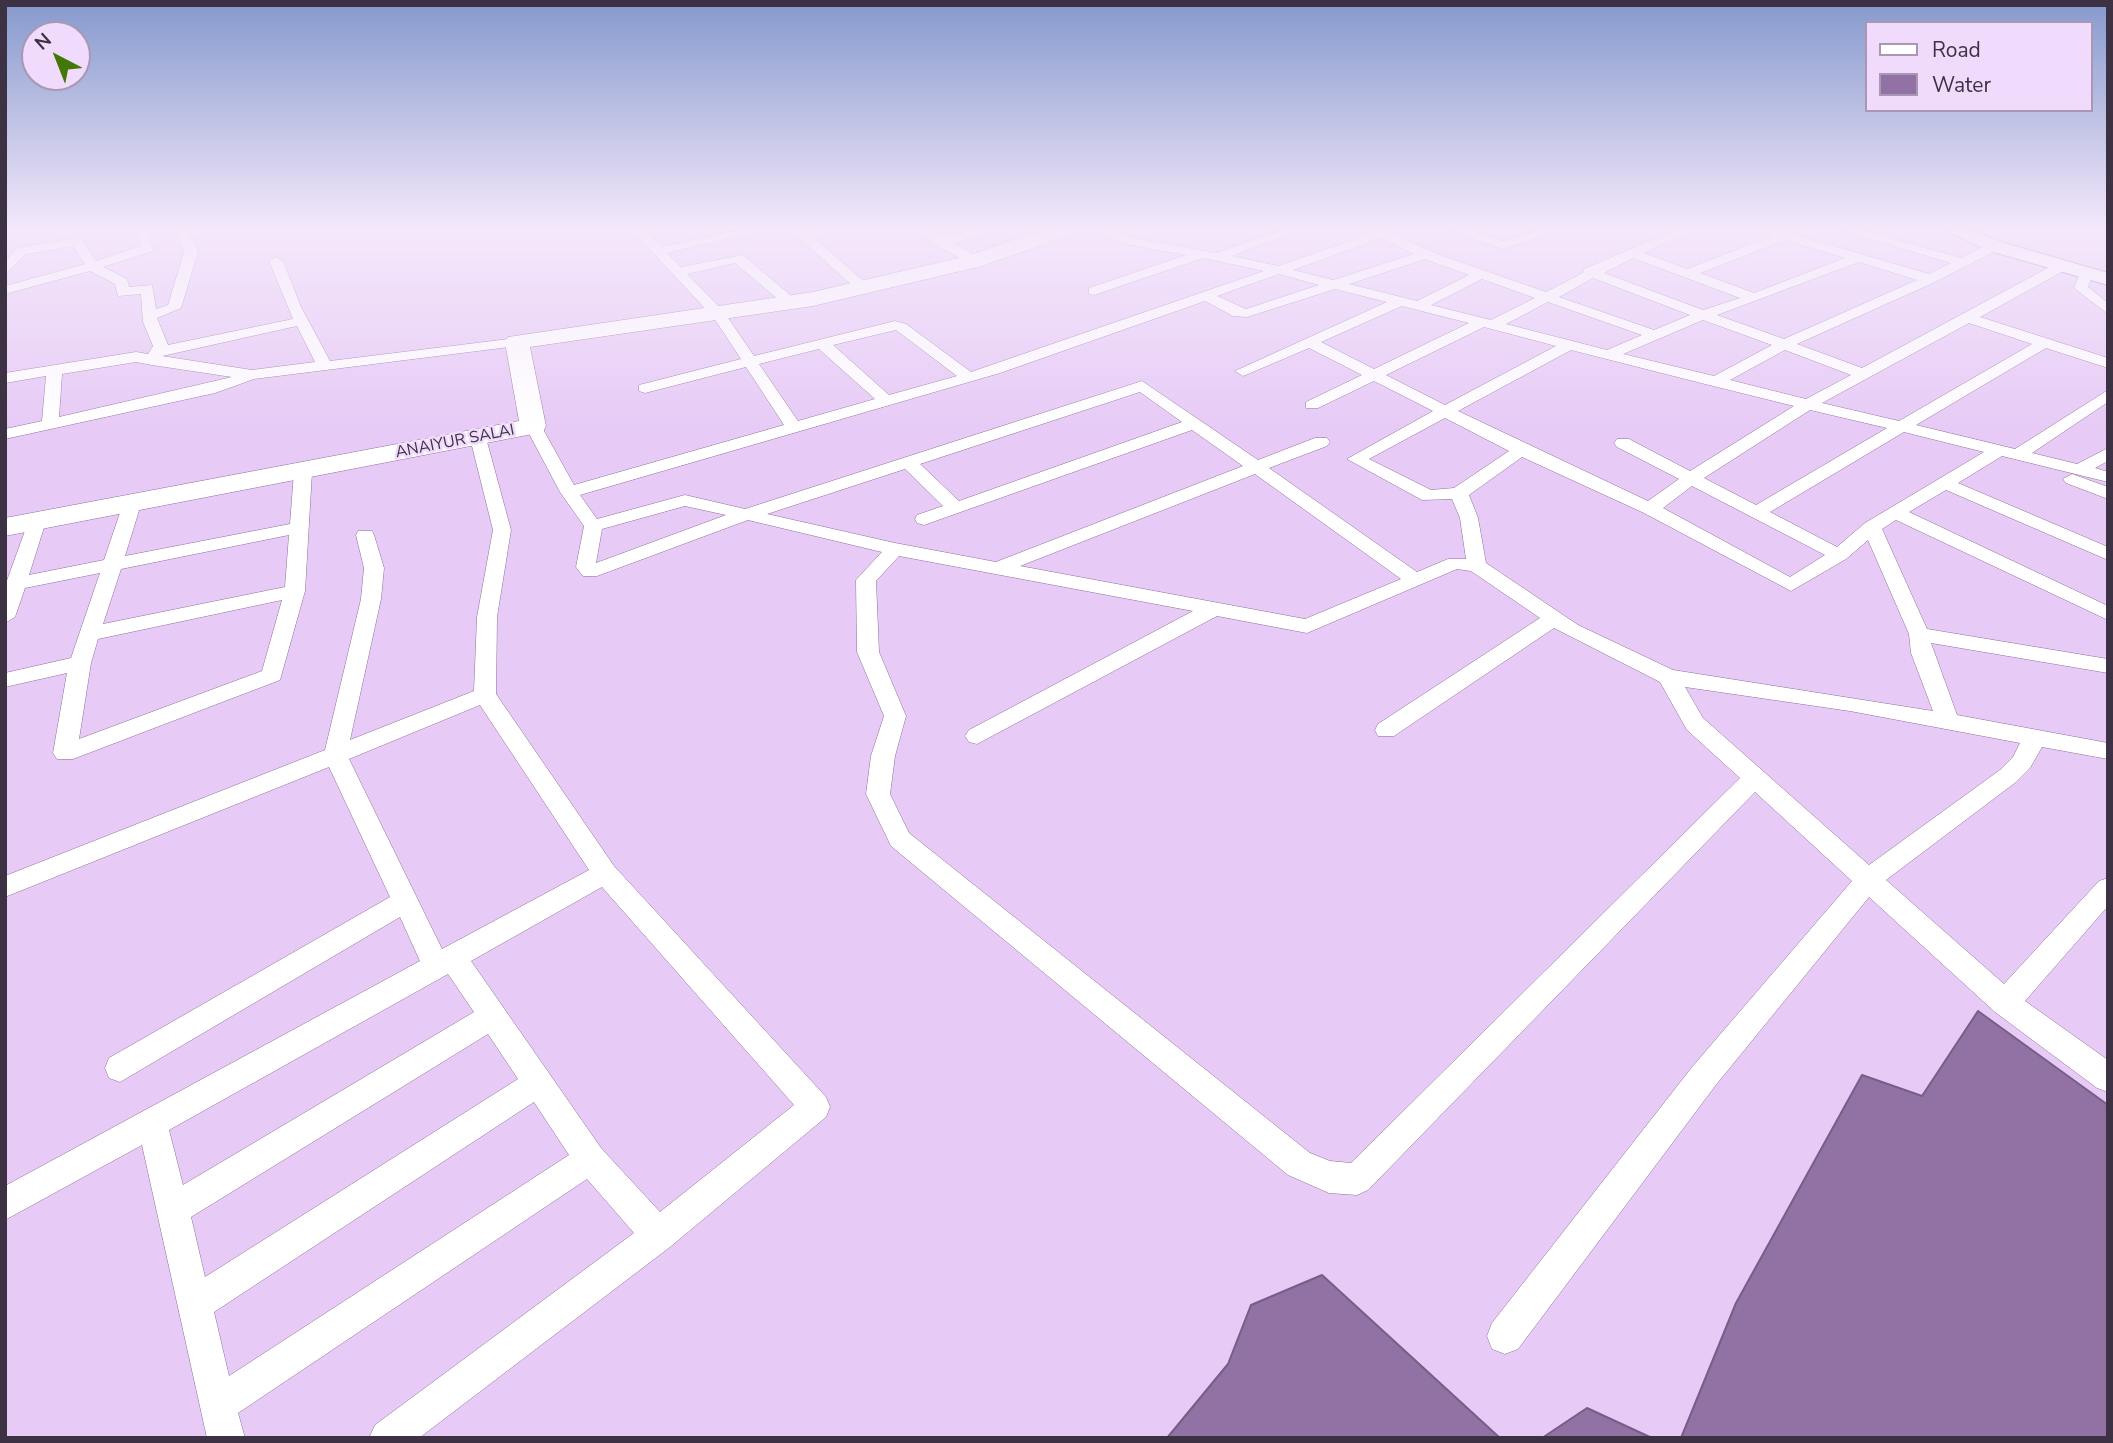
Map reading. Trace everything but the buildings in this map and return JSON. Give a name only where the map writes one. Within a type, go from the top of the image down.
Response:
[{"type":"main road","points":[[532,421],[517,342],[719,315],[828,295]]},
{"type":"main road","name":"ANAIYUR SALAI","points":[[5,527],[478,438],[532,421]]},
{"type":"main road","name":"ANAIYUR SALAI","points":[[5,517],[532,421]]},
{"type":"street","points":[[148,295],[150,316],[161,346],[155,355]]},
{"type":"street","points":[[150,316],[174,308],[178,295]]},
{"type":"street","points":[[290,295],[325,366]]},
{"type":"street","points":[[701,295],[719,315],[794,428]]},
{"type":"street","points":[[782,295],[791,303]]},
{"type":"street","points":[[569,492],[969,378],[1206,296],[1242,314],[1297,295]]},
{"type":"street","points":[[1373,295],[1715,382],[2108,477]]},
{"type":"street","points":[[1417,307],[1440,295]]},
{"type":"street","points":[[1653,295],[1863,374]]},
{"type":"street","points":[[1747,295],[1754,298]]},
{"type":"street","points":[[1608,355],[1704,314],[1761,295]]},
{"type":"street","points":[[1715,382],[1786,344],[1894,295]]},
{"type":"street","points":[[1650,509],[1691,478],[1808,404],[2009,295]]},
{"type":"street","points":[[2090,295],[2108,310]]},
{"type":"street","points":[[1312,405],[1544,296],[1655,335]]},
{"type":"street","points":[[1243,371],[1399,302]]},
{"type":"street","points":[[1968,318],[2108,363]]},
{"type":"street","points":[[5,378],[155,355],[301,321]]},
{"type":"street","points":[[645,388],[888,326],[901,327],[969,378]]},
{"type":"street","points":[[5,434],[215,388],[252,375],[517,342]]},
{"type":"street","points":[[1309,342],[1521,450],[1650,509],[1791,585],[1839,555],[1872,527],[2000,450]]},
{"type":"street","points":[[1757,512],[2044,343]]},
{"type":"street","points":[[823,344],[886,401]]},
{"type":"street","points":[[1521,450],[1459,493],[1440,498],[1427,496],[1356,459],[1569,345]]},
{"type":"street","points":[[155,355],[252,375]]},
{"type":"street","points":[[50,423],[54,370]]},
{"type":"street","points":[[532,421],[569,492],[593,526],[586,568],[590,572],[747,514],[1142,386],[1416,580]]},
{"type":"street","points":[[2018,454],[2108,395]]},
{"type":"street","points":[[924,519],[1195,424]]},
{"type":"street","points":[[388,1438],[658,1235],[815,1107],[605,873],[485,695],[487,617],[502,530],[478,438]]},
{"type":"street","points":[[1001,567],[1321,442]]},
{"type":"street","points":[[1623,443],[1839,555]]},
{"type":"street","points":[[2080,470],[2108,453]]},
{"type":"street","points":[[2018,454],[2108,495]]},
{"type":"street","points":[[908,462],[956,508]]},
{"type":"street","points":[[132,504],[79,663],[65,753],[272,675],[295,591],[303,472]]},
{"type":"street","points":[[1944,483],[2108,554]]},
{"type":"street","points":[[1459,493],[1469,519],[1477,566]]},
{"type":"street","points":[[593,526],[685,500],[895,549],[1307,626],[1455,563],[1477,566],[1571,630],[1668,677],[1850,703],[2108,751]]},
{"type":"street","points":[[1896,513],[2108,614]]},
{"type":"street","points":[[5,617],[37,521]]},
{"type":"street","points":[[1872,527],[1919,634],[1922,653],[1948,721]]},
{"type":"street","points":[[16,583],[298,528]]},
{"type":"street","points":[[365,535],[374,568],[371,598],[335,755],[405,901],[446,963],[492,1016],[590,1159],[658,1235]]},
{"type":"street","points":[[895,549],[866,580],[868,652],[895,716],[883,756],[878,794],[900,839],[1299,1164],[1329,1177],[1357,1179],[1755,778]]},
{"type":"street","points":[[89,635],[295,591]]},
{"type":"street","points":[[977,736],[1215,608]]},
{"type":"street","points":[[1386,730],[1554,618]]},
{"type":"street","points":[[1919,634],[2108,666]]},
{"type":"street","points":[[5,680],[79,663]]},
{"type":"street","points":[[1668,677],[1695,724],[2005,1003],[2108,1077]]},
{"type":"street","points":[[5,887],[485,695]]},
{"type":"street","points":[[1505,1336],[1704,1076],[1868,880],[2008,776],[2022,762],[2035,737]]},
{"type":"street","points":[[5,1204],[605,873]]},
{"type":"street","points":[[2005,1003],[2108,888]]},
{"type":"street","points":[[120,1068],[405,901]]},
{"type":"street","points":[[172,1210],[492,1016]]},
{"type":"street","points":[[194,1304],[538,1083]]},
{"type":"street","points":[[152,1123],[222,1421],[590,1159]]},
{"type":"water","points":[[1978,1011],[2108,1105],[2108,1438],[1681,1438],[1736,1303],[1862,1075],[1922,1096]]},
{"type":"water","points":[[1322,1275],[1500,1438],[1167,1438],[1228,1364],[1251,1305]]},
{"type":"water","points":[[1587,1408],[1652,1438],[1542,1438]]}]
